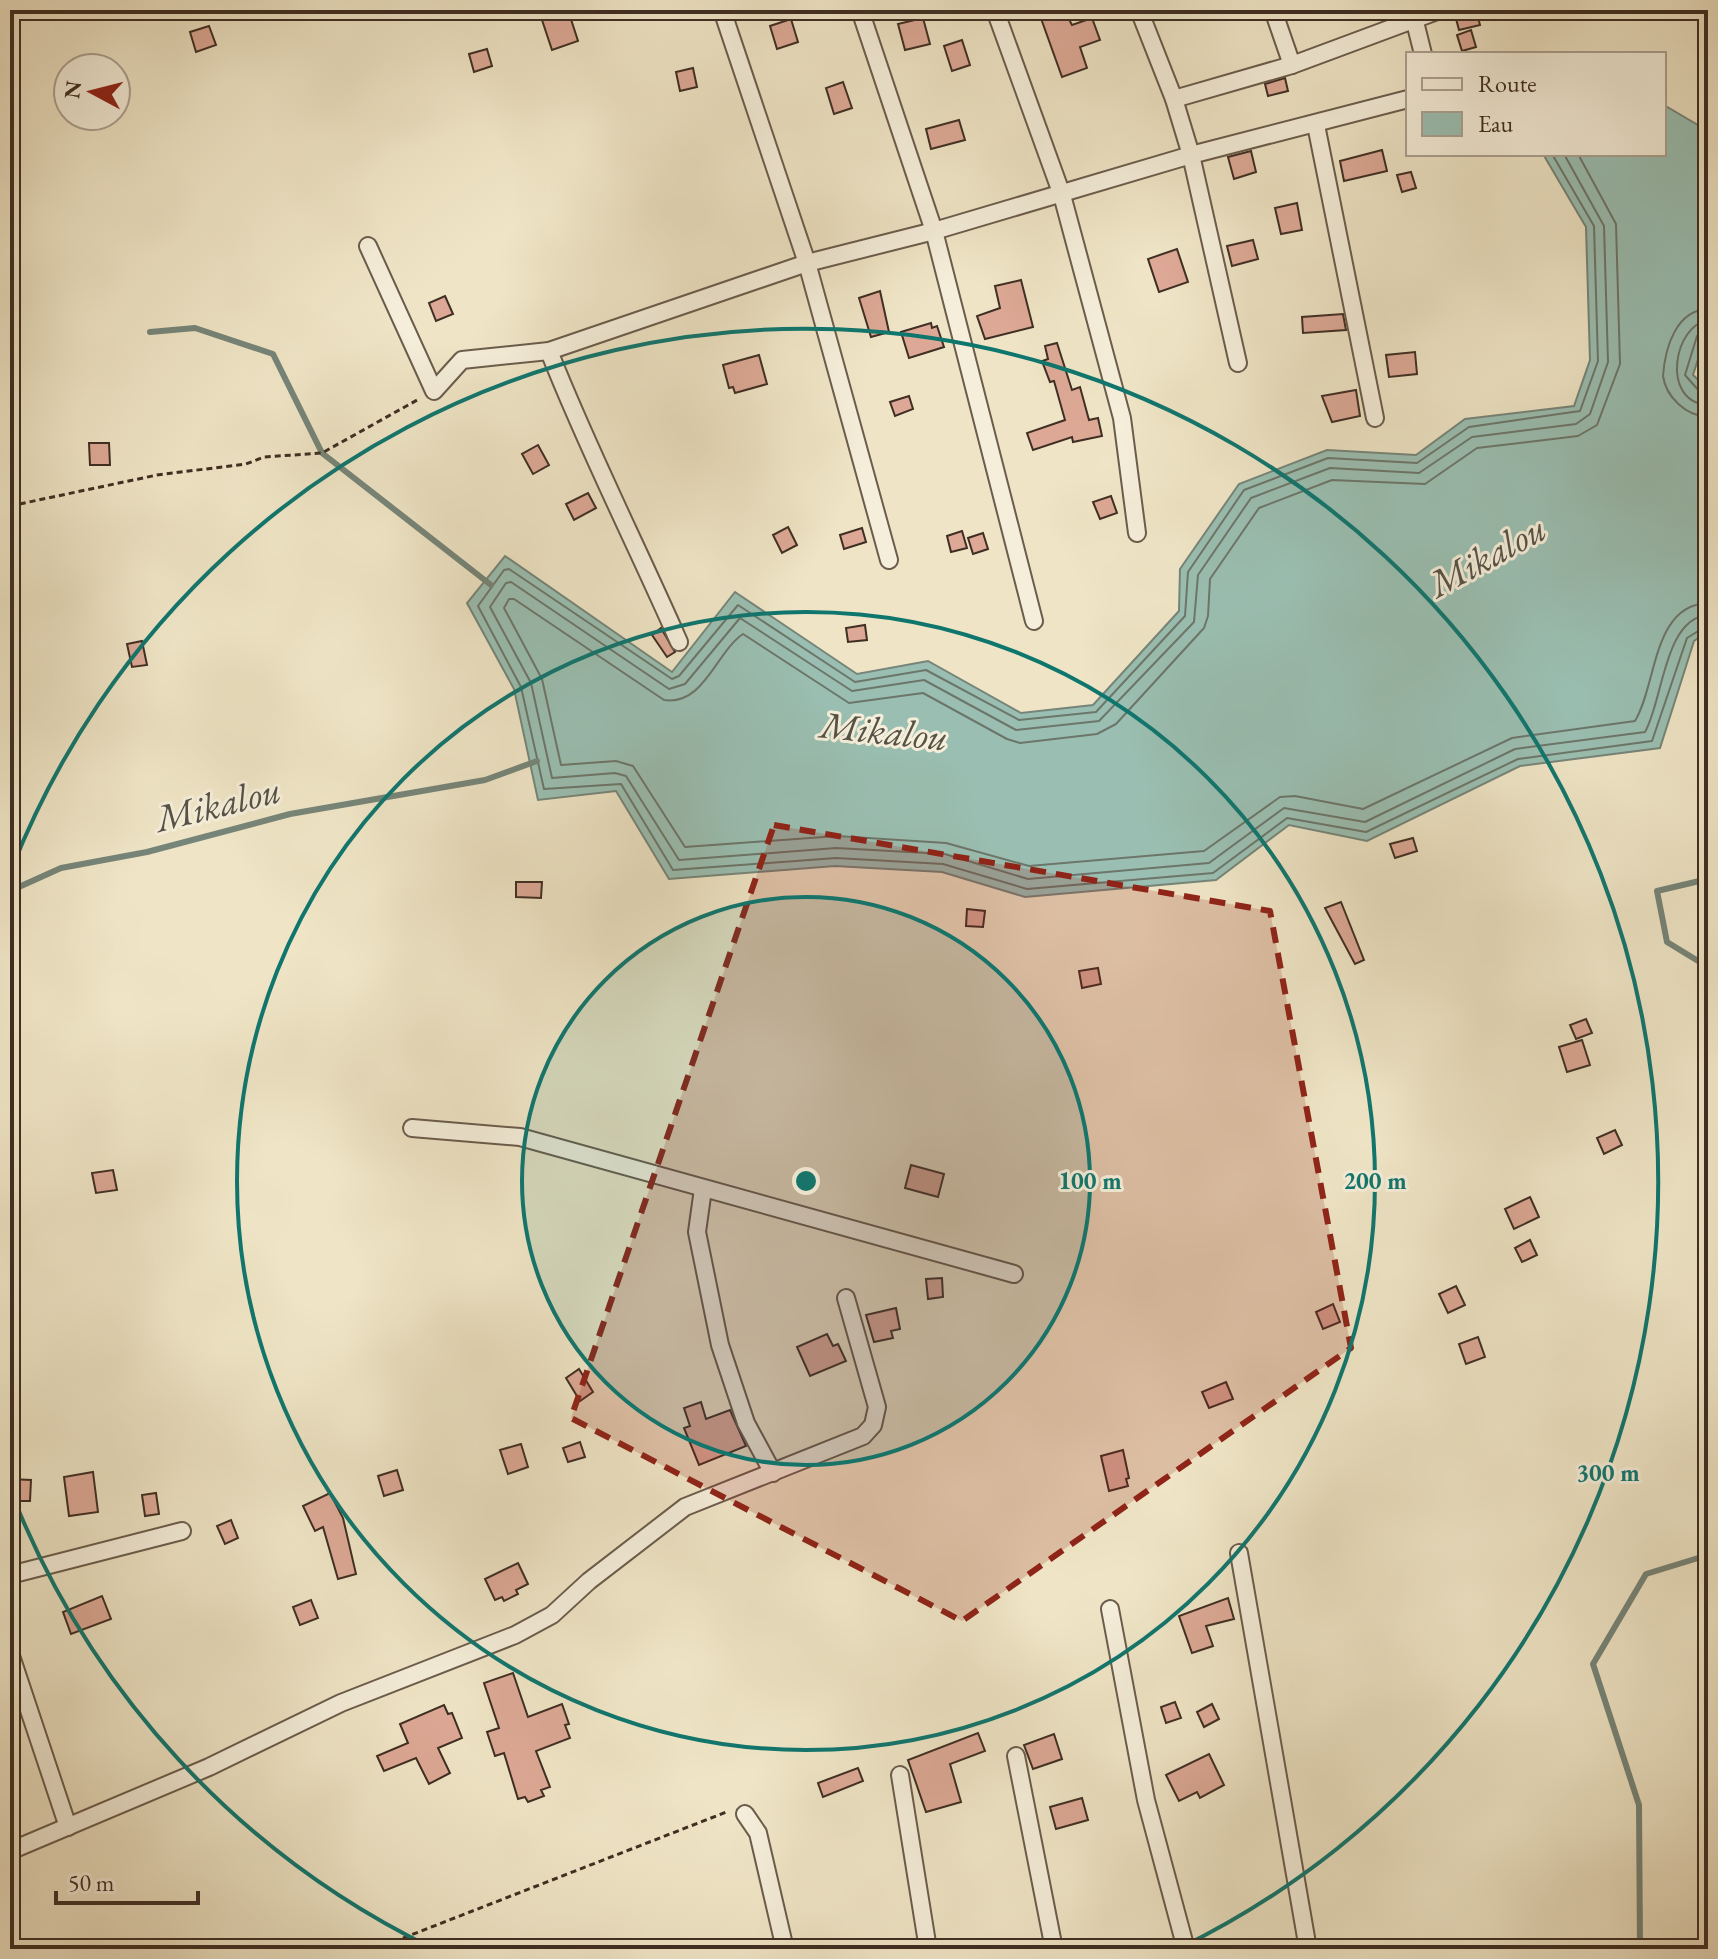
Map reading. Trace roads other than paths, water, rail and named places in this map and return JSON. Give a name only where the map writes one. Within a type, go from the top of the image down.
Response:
[{"type":"street","points":[[722,10],[807,263],[889,560]]},
{"type":"street","points":[[860,10],[934,231],[1034,621]]},
{"type":"street","points":[[995,10],[1062,195],[1122,418],[1137,533]]},
{"type":"street","points":[[1139,10],[1174,99],[1191,155],[1238,363]]},
{"type":"street","points":[[1273,10],[1292,65]]},
{"type":"street","points":[[1174,99],[1292,65],[1413,14],[1440,10]]},
{"type":"street","points":[[1413,14],[1422,52]]},
{"type":"street","points":[[368,246],[434,391],[462,360],[549,351],[807,263],[1062,195],[1191,155],[1406,100]]},
{"type":"street","points":[[1316,125],[1375,418]]},
{"type":"street","points":[[549,351],[583,438],[618,502],[679,642]]},
{"type":"street","points":[[412,1128],[520,1137],[1014,1274]]},
{"type":"street","points":[[703,1189],[697,1232],[720,1345],[746,1423],[773,1473]]},
{"type":"street","points":[[10,1851],[209,1767],[341,1703],[515,1635],[552,1615],[589,1581],[685,1507],[852,1441],[873,1425],[877,1407],[846,1298]]},
{"type":"street","points":[[10,1575],[182,1531]]},
{"type":"street","points":[[1239,1553],[1308,1949]]},
{"type":"street","points":[[1110,1609],[1146,1800],[1186,1949]]},
{"type":"street","points":[[10,1653],[68,1827]]},
{"type":"street","points":[[1016,1756],[1054,1949]]},
{"type":"street","points":[[900,1775],[928,1949]]},
{"type":"street","points":[[745,1814],[758,1833],[785,1949]]},
{"type":"water","points":[[1666,106],[1708,131],[1708,328],[1693,375],[1708,389],[1708,631],[1694,641],[1660,748],[1520,766],[1367,841],[1289,825],[1216,880],[1025,897],[942,872],[835,866],[669,879],[616,791],[538,800],[514,689],[467,603],[505,556],[672,672],[735,592],[857,674],[928,661],[1021,713],[1093,705],[1179,611],[1180,569],[1239,484],[1327,450],[1416,455],[1465,419],[1574,406],[1590,360],[1586,227],[1544,156],[1666,156]]},
{"type":"waterway","points":[[150,332],[195,328],[273,354],[322,453],[491,585]]},
{"type":"waterway","name":"Mikalou","points":[[10,891],[61,868],[147,852],[290,814],[485,780],[537,761]]},
{"type":"waterway","points":[[1708,879],[1657,891],[1667,942],[1708,967]]},
{"type":"waterway","points":[[1640,1949],[1639,1805],[1593,1664],[1646,1574],[1708,1555]]}]
